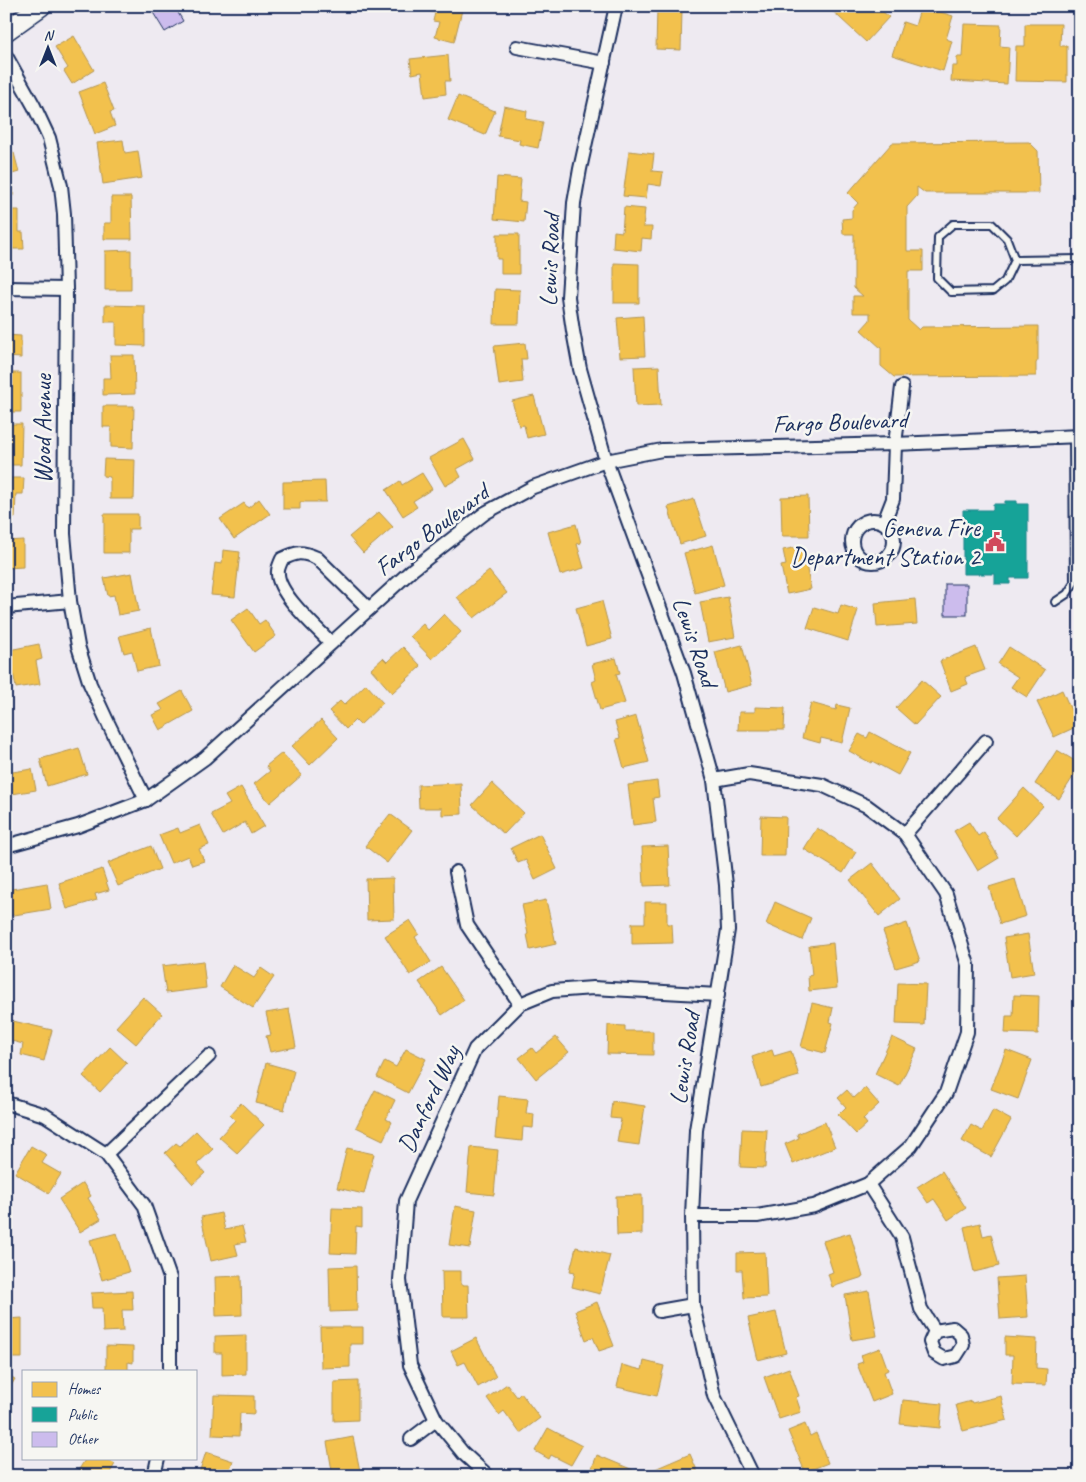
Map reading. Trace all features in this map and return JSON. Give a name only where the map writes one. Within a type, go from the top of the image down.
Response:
[{"type":"main road","points":[[6,31],[41,6]]},
{"type":"street","name":"Lewis Road","points":[[616,6],[580,169],[571,236],[568,298],[580,369],[606,461],[684,673],[714,780],[726,885],[728,930],[696,1130],[692,1216],[693,1304],[714,1396],[753,1476]]},
{"type":"street","points":[[517,47],[604,63]]},
{"type":"street","name":"Wood Avenue","points":[[6,56],[34,106],[49,138],[61,186],[64,214],[66,289],[64,534],[70,601],[78,646],[90,684],[146,800]]},
{"type":"street","points":[[6,288],[66,289]]},
{"type":"street","points":[[884,522],[893,499],[902,387]]},
{"type":"street","name":"Fargo Boulevard","points":[[6,846],[78,826],[146,800],[204,758],[412,570],[485,513],[532,487],[606,461],[662,450],[896,444],[1076,436]]},
{"type":"street","points":[[331,643],[286,594],[280,584],[277,572],[282,559],[296,552],[306,553],[317,558],[369,609]]},
{"type":"street","points":[[6,607],[70,601]]},
{"type":"street","points":[[905,834],[986,741]]},
{"type":"street","points":[[692,1216],[757,1216],[814,1206],[868,1184],[911,1146],[946,1093],[967,1032],[968,965],[946,894],[905,834],[867,806],[822,785],[749,774],[714,780]]},
{"type":"street","points":[[456,872],[467,926],[520,1004]]},
{"type":"street","name":"Danford Way","points":[[488,1476],[463,1453],[436,1420],[410,1365],[400,1280],[406,1201],[475,1048],[520,1004],[552,991],[593,988],[718,995]]},
{"type":"street","points":[[106,1154],[209,1056]]},
{"type":"street","points":[[6,1103],[45,1115],[106,1154],[144,1205],[170,1278],[170,1370]]},
{"type":"street","points":[[868,1184],[902,1237],[921,1309],[936,1331]]},
{"type":"street","points":[[659,1311],[693,1304]]},
{"type":"street","points":[[411,1439],[436,1420]]},
{"type":"street","points":[[154,1476],[158,1460]]},
{"type":"lane","points":[[952,224],[992,224],[1007,239],[1015,260],[1005,281],[993,291],[951,292],[937,278],[938,237],[952,224]]},
{"type":"lane","points":[[1015,260],[1080,259]]},
{"type":"lane","points":[[1054,602],[1067,594],[1074,582],[1076,436]]},
{"type":"shaded area","points":[[1079,895],[1080,1476],[1076,1476]]},
{"type":"building: Homes","points":[[424,6],[463,6],[454,42],[435,37],[439,22],[433,21],[435,13],[423,10]]},
{"type":"building: Homes","points":[[827,6],[886,6],[882,11],[889,17],[866,42]]},
{"type":"building: Homes","points":[[921,6],[953,16],[946,39],[952,41],[943,71],[892,55],[903,22],[915,26]]},
{"type":"building: Homes","points":[[657,9],[682,10],[681,50],[656,49]]},
{"type":"building: Homes","points":[[964,24],[1001,25],[1000,46],[1009,47],[1007,84],[951,81],[952,66],[957,66],[957,57],[962,57]]},
{"type":"building: Homes","points":[[1025,24],[1061,24],[1060,46],[1067,46],[1067,82],[1015,81],[1016,46],[1025,46]]},
{"type":"building: Homes","points":[[74,36],[94,70],[72,84],[64,71],[68,68],[55,47]]},
{"type":"building: Homes","points":[[448,55],[450,81],[445,81],[446,94],[425,97],[422,72],[412,74],[410,59]]},
{"type":"building: Homes","points":[[103,83],[114,111],[110,112],[115,126],[95,134],[79,92]]},
{"type":"building: Homes","points":[[458,96],[495,111],[485,135],[448,120]]},
{"type":"building: Homes","points":[[504,106],[527,111],[526,119],[543,122],[538,148],[519,144],[520,140],[498,136]]},
{"type":"building: Homes","points":[[123,140],[125,153],[138,151],[142,178],[103,184],[97,143]]},
{"type":"building: Homes","points":[[1029,142],[1038,151],[1039,193],[925,193],[917,187],[917,196],[907,207],[907,251],[923,251],[923,271],[908,271],[908,320],[919,330],[922,327],[1038,326],[1036,376],[894,377],[881,366],[881,348],[861,330],[870,320],[870,313],[853,313],[853,296],[863,296],[854,288],[854,234],[843,234],[842,219],[852,218],[852,210],[858,203],[848,193],[892,143]]},
{"type":"building: Homes","points":[[629,151],[654,154],[652,171],[663,172],[661,186],[648,184],[646,198],[623,196]]},
{"type":"building: Homes","points":[[14,153],[19,172],[9,175],[14,195],[6,196],[6,155]]},
{"type":"building: Homes","points":[[497,177],[521,179],[519,201],[526,202],[524,222],[494,219]]},
{"type":"building: Homes","points":[[111,197],[131,197],[132,239],[104,239],[104,223],[111,223]]},
{"type":"building: Homes","points":[[624,207],[645,209],[643,227],[652,227],[651,239],[642,238],[641,251],[613,248],[614,231],[622,232]]},
{"type":"building: Homes","points":[[6,210],[19,210],[19,232],[23,232],[24,249],[6,249]]},
{"type":"building: Homes","points":[[497,234],[519,234],[519,274],[501,274],[501,259],[497,259]]},
{"type":"building: Homes","points":[[131,250],[131,290],[105,290],[105,251]]},
{"type":"building: Homes","points":[[614,263],[639,264],[639,303],[614,303]]},
{"type":"building: Homes","points":[[495,289],[520,290],[519,324],[494,324]]},
{"type":"building: Homes","points":[[105,305],[145,306],[145,346],[116,345],[116,322],[105,322]]},
{"type":"building: Homes","points":[[643,316],[645,356],[620,357],[617,318]]},
{"type":"building: Homes","points":[[6,335],[21,336],[21,358],[6,357]]},
{"type":"building: Homes","points":[[525,343],[527,359],[521,359],[523,382],[499,385],[494,346]]},
{"type":"building: Homes","points":[[110,355],[134,355],[135,394],[103,395],[103,378],[111,378]]},
{"type":"building: Homes","points":[[659,366],[661,405],[636,406],[634,367]]},
{"type":"building: Homes","points":[[6,373],[21,373],[21,412],[6,412]]},
{"type":"building: Homes","points":[[534,396],[544,434],[527,438],[524,425],[519,426],[512,401]]},
{"type":"building: Homes","points":[[103,406],[134,406],[133,448],[111,447],[111,427],[103,427]]},
{"type":"building: Homes","points":[[6,424],[22,424],[21,465],[6,465]]},
{"type":"building: Homes","points":[[464,439],[475,459],[457,469],[461,477],[445,486],[429,458]]},
{"type":"building: Homes","points":[[104,459],[135,460],[134,499],[110,499],[110,477],[103,476]]},
{"type":"building: Homes","points":[[422,473],[432,489],[413,501],[417,507],[403,516],[386,490],[400,481],[402,485]]},
{"type":"building: Homes","points":[[6,478],[24,478],[23,494],[16,494],[15,518],[6,517]]},
{"type":"building: Homes","points":[[325,481],[326,502],[300,502],[300,509],[283,509],[283,482]]},
{"type":"building: Homes","points":[[808,496],[809,536],[782,536],[781,497]]},
{"type":"building: Homes","points":[[259,499],[270,514],[234,539],[220,519],[244,503],[248,508]]},
{"type":"building: Homes","points":[[694,499],[706,536],[680,544],[668,507]]},
{"type":"building: Homes","points":[[379,512],[393,527],[363,553],[349,537]]},
{"type":"building: Homes","points":[[104,514],[138,514],[138,529],[129,529],[129,553],[104,553]]},
{"type":"building: Homes","points":[[576,524],[581,543],[577,544],[584,568],[560,575],[548,532]]},
{"type":"building: Homes","points":[[23,540],[23,567],[7,568],[6,541]]},
{"type":"building: Homes","points":[[713,545],[724,585],[695,593],[684,553]]},
{"type":"building: Homes","points":[[802,546],[811,589],[787,594],[781,566],[786,565],[783,550]]},
{"type":"building: Homes","points":[[223,550],[240,552],[235,597],[211,595],[215,563],[222,564]]},
{"type":"building: Homes","points":[[489,571],[507,593],[474,618],[457,597]]},
{"type":"building: Homes","points":[[132,573],[139,611],[118,615],[114,595],[108,596],[104,578]]},
{"type":"building: Homes","points":[[728,597],[735,637],[708,642],[700,602]]},
{"type":"building: Homes","points":[[915,599],[917,624],[877,627],[875,603]]},
{"type":"building: Homes","points":[[602,601],[612,639],[586,646],[576,608]]},
{"type":"building: Homes","points":[[841,605],[858,610],[848,641],[807,628],[814,607],[838,614]]},
{"type":"building: Homes","points":[[248,608],[259,624],[265,620],[276,636],[254,652],[231,620]]},
{"type":"building: Homes","points":[[444,614],[461,632],[432,659],[410,636],[423,624],[428,630]]},
{"type":"building: Homes","points":[[151,628],[159,666],[137,671],[132,651],[124,653],[119,636]]},
{"type":"building: Homes","points":[[39,644],[42,659],[36,661],[40,684],[16,688],[9,650]]},
{"type":"building: Homes","points":[[742,645],[752,685],[725,692],[715,652]]},
{"type":"building: Homes","points":[[403,647],[421,666],[392,693],[371,669],[383,658],[387,662]]},
{"type":"building: Homes","points":[[976,647],[985,670],[965,677],[968,684],[951,691],[940,661]]},
{"type":"building: Homes","points":[[1009,647],[1045,670],[1027,697],[1011,687],[1018,677],[998,664]]},
{"type":"building: Homes","points":[[616,658],[620,673],[616,674],[625,703],[600,710],[592,682],[596,680],[592,664]]},
{"type":"building: Homes","points":[[922,680],[941,697],[915,725],[896,708]]},
{"type":"building: Homes","points":[[366,684],[383,703],[360,725],[355,720],[346,729],[329,711],[340,701],[344,705]]},
{"type":"building: Homes","points":[[1062,690],[1078,726],[1054,737],[1037,702]]},
{"type":"building: Homes","points":[[182,691],[193,711],[160,730],[152,715],[163,710],[159,704]]},
{"type":"building: Homes","points":[[811,703],[836,710],[837,705],[850,708],[842,743],[821,738],[820,743],[802,738]]},
{"type":"building: Homes","points":[[755,707],[785,708],[784,730],[738,730],[739,712],[755,712]]},
{"type":"building: Homes","points":[[636,716],[649,762],[624,768],[616,739],[620,738],[615,722]]},
{"type":"building: Homes","points":[[321,720],[338,738],[310,765],[292,746]]},
{"type":"building: Homes","points":[[870,732],[910,753],[898,775],[849,751],[859,734],[867,738]]},
{"type":"building: Homes","points":[[79,748],[87,774],[47,786],[40,759]]},
{"type":"building: Homes","points":[[1057,750],[1080,764],[1059,799],[1035,784]]},
{"type":"building: Homes","points":[[282,753],[302,775],[270,803],[254,784],[270,771],[266,766]]},
{"type":"building: Homes","points":[[32,769],[36,790],[6,795],[6,773]]},
{"type":"building: Homes","points":[[657,781],[659,797],[653,798],[656,822],[633,825],[628,785]]},
{"type":"building: Homes","points":[[461,783],[462,814],[442,815],[442,808],[419,808],[418,785]]},
{"type":"building: Homes","points":[[492,783],[524,813],[504,834],[472,805]]},
{"type":"building: Homes","points":[[241,787],[264,826],[251,834],[245,822],[223,835],[211,814],[230,804],[225,796]]},
{"type":"building: Homes","points":[[1024,788],[1043,806],[1016,836],[997,818]]},
{"type":"building: Homes","points":[[390,814],[412,830],[387,863],[365,846]]},
{"type":"building: Homes","points":[[761,816],[786,817],[785,856],[760,856]]},
{"type":"building: Homes","points":[[969,822],[978,836],[984,832],[999,858],[978,871],[954,831]]},
{"type":"building: Homes","points":[[200,825],[209,845],[199,849],[204,861],[192,865],[188,856],[171,863],[159,835],[178,828],[180,833]]},
{"type":"building: Homes","points":[[817,828],[856,852],[843,873],[804,849]]},
{"type":"building: Homes","points":[[540,834],[557,869],[535,880],[526,860],[518,863],[511,848]]},
{"type":"building: Homes","points":[[151,846],[160,869],[118,886],[108,863]]},
{"type":"building: Homes","points":[[668,846],[670,885],[644,886],[642,847]]},
{"type":"building: Homes","points":[[872,863],[900,899],[879,916],[850,880]]},
{"type":"building: Homes","points":[[102,869],[109,890],[95,894],[97,900],[67,909],[59,883]]},
{"type":"building: Homes","points":[[393,878],[394,919],[367,920],[366,879]]},
{"type":"building: Homes","points":[[1015,879],[1026,916],[1000,924],[989,887]]},
{"type":"building: Homes","points":[[47,883],[51,909],[8,916],[6,890]]},
{"type":"building: Homes","points":[[546,900],[556,944],[530,950],[522,905]]},
{"type":"building: Homes","points":[[645,902],[667,902],[667,924],[672,924],[673,943],[632,944],[632,923],[645,923]]},
{"type":"building: Homes","points":[[775,902],[811,918],[802,940],[766,924]]},
{"type":"building: Homes","points":[[410,920],[419,934],[415,937],[431,962],[410,975],[385,936]]},
{"type":"building: Homes","points":[[907,923],[920,961],[896,968],[883,931]]},
{"type":"building: Homes","points":[[1028,934],[1034,973],[1010,977],[1004,938]]},
{"type":"building: Homes","points":[[833,943],[837,988],[809,991],[808,976],[812,975],[809,946]]},
{"type":"building: Homes","points":[[203,961],[206,988],[166,993],[162,966]]},
{"type":"building: Homes","points":[[233,965],[254,978],[261,968],[274,977],[253,1008],[220,987]]},
{"type":"building: Homes","points":[[441,967],[464,1000],[442,1015],[419,982]]},
{"type":"building: Homes","points":[[898,983],[926,984],[924,1025],[896,1024]]},
{"type":"building: Homes","points":[[1014,995],[1039,996],[1038,1034],[1005,1033],[1006,1016],[1013,1016]]},
{"type":"building: Homes","points":[[143,997],[162,1014],[136,1044],[116,1027]]},
{"type":"building: Homes","points":[[812,1003],[833,1008],[830,1022],[833,1023],[825,1053],[801,1047]]},
{"type":"building: Homes","points":[[289,1009],[296,1047],[270,1052],[266,1036],[271,1035],[266,1013]]},
{"type":"building: Homes","points":[[13,1021],[52,1030],[44,1061],[21,1055],[23,1044],[8,1040]]},
{"type":"building: Homes","points":[[608,1025],[625,1026],[625,1031],[653,1031],[653,1055],[607,1054]]},
{"type":"building: Homes","points":[[556,1037],[569,1052],[536,1079],[519,1058],[532,1048],[536,1053]]},
{"type":"building: Homes","points":[[892,1037],[917,1049],[899,1086],[875,1074]]},
{"type":"building: Homes","points":[[110,1047],[127,1063],[100,1092],[83,1076]]},
{"type":"building: Homes","points":[[406,1049],[426,1059],[408,1093],[377,1077],[385,1061],[396,1067]]},
{"type":"building: Homes","points":[[772,1050],[774,1056],[791,1051],[799,1076],[761,1087],[752,1057]]},
{"type":"building: Homes","points":[[1006,1050],[1032,1060],[1018,1099],[991,1089]]},
{"type":"building: Homes","points":[[266,1063],[294,1071],[284,1110],[256,1103]]},
{"type":"building: Homes","points":[[865,1088],[879,1104],[863,1119],[867,1124],[856,1134],[838,1115],[846,1107],[838,1098],[847,1090],[854,1098]]},
{"type":"building: Homes","points":[[375,1090],[395,1100],[386,1119],[392,1122],[383,1140],[356,1127]]},
{"type":"building: Homes","points":[[499,1096],[528,1099],[526,1113],[534,1114],[533,1128],[523,1127],[522,1141],[495,1138]]},
{"type":"building: Homes","points":[[612,1101],[645,1106],[639,1145],[617,1142],[621,1119],[610,1118]]},
{"type":"building: Homes","points":[[241,1103],[264,1125],[237,1153],[219,1137],[235,1120],[230,1115]]},
{"type":"building: Homes","points":[[993,1110],[1011,1120],[991,1157],[962,1141],[971,1125],[982,1131]]},
{"type":"building: Homes","points":[[825,1122],[835,1147],[793,1164],[785,1144],[799,1138],[797,1134]]},
{"type":"building: Homes","points":[[742,1129],[767,1130],[765,1168],[740,1167]]},
{"type":"building: Homes","points":[[196,1131],[213,1149],[197,1164],[205,1173],[193,1184],[165,1153],[176,1143],[180,1146]]},
{"type":"building: Homes","points":[[6,1139],[12,1141],[7,1162],[6,1162]]},
{"type":"building: Homes","points":[[31,1146],[47,1155],[42,1163],[61,1174],[49,1193],[15,1173]]},
{"type":"building: Homes","points":[[471,1147],[498,1150],[494,1195],[467,1192]]},
{"type":"building: Homes","points":[[347,1148],[374,1154],[364,1194],[337,1188]]},
{"type":"building: Homes","points":[[942,1171],[966,1208],[948,1220],[934,1199],[928,1203],[917,1187]]},
{"type":"building: Homes","points":[[83,1183],[91,1196],[88,1198],[101,1219],[80,1232],[59,1199]]},
{"type":"building: Homes","points":[[642,1195],[642,1234],[617,1235],[616,1196]]},
{"type":"building: Homes","points":[[455,1206],[476,1210],[470,1248],[449,1245]]},
{"type":"building: Homes","points":[[332,1208],[362,1209],[362,1227],[356,1226],[355,1254],[330,1253]]},
{"type":"building: Homes","points":[[221,1213],[225,1230],[242,1226],[246,1242],[235,1244],[238,1255],[211,1261],[201,1217]]},
{"type":"building: Homes","points":[[980,1223],[983,1236],[991,1234],[999,1266],[974,1272],[964,1227]]},
{"type":"building: Homes","points":[[117,1233],[129,1272],[102,1280],[90,1240]]},
{"type":"building: Homes","points":[[850,1233],[863,1277],[832,1287],[828,1274],[833,1272],[823,1241]]},
{"type":"building: Homes","points":[[576,1247],[610,1255],[600,1294],[572,1287],[575,1272],[570,1271]]},
{"type":"building: Homes","points":[[765,1252],[767,1297],[744,1298],[742,1270],[737,1270],[737,1253]]},
{"type":"building: Homes","points":[[356,1266],[357,1311],[330,1312],[329,1267]]},
{"type":"building: Homes","points":[[442,1271],[461,1271],[461,1285],[468,1285],[469,1317],[443,1317]]},
{"type":"building: Homes","points":[[241,1276],[242,1315],[216,1316],[215,1277]]},
{"type":"building: Homes","points":[[1025,1276],[1028,1317],[1000,1319],[997,1278]]},
{"type":"building: Homes","points":[[132,1291],[133,1310],[122,1310],[123,1331],[103,1332],[102,1308],[92,1308],[91,1293]]},
{"type":"building: Homes","points":[[869,1291],[877,1336],[852,1340],[845,1295]]},
{"type":"building: Homes","points":[[597,1302],[614,1346],[599,1351],[593,1337],[586,1340],[575,1311]]},
{"type":"building: Homes","points":[[776,1312],[786,1353],[758,1360],[748,1318]]},
{"type":"building: Homes","points":[[22,1318],[22,1358],[6,1358],[6,1319]]},
{"type":"building: Homes","points":[[320,1327],[363,1327],[363,1344],[350,1344],[350,1367],[321,1368]]},
{"type":"building: Homes","points":[[246,1335],[246,1374],[222,1375],[222,1353],[215,1353],[215,1336]]},
{"type":"building: Homes","points":[[1005,1337],[1037,1339],[1036,1368],[1047,1369],[1046,1385],[1012,1384],[1013,1355],[1005,1355]]},
{"type":"building: Homes","points":[[476,1338],[496,1377],[478,1387],[465,1362],[458,1365],[451,1351]]},
{"type":"building: Homes","points":[[106,1346],[133,1347],[133,1363],[128,1362],[128,1370],[106,1370]]},
{"type":"building: Homes","points":[[880,1348],[888,1370],[884,1372],[892,1394],[872,1402],[857,1364],[863,1362],[861,1355]]},
{"type":"building: Homes","points":[[644,1361],[664,1366],[657,1396],[617,1387],[622,1365],[642,1370]]},
{"type":"building: Homes","points":[[789,1368],[799,1396],[796,1397],[801,1412],[779,1419],[764,1377]]},
{"type":"building: Homes","points":[[6,1374],[15,1379],[6,1394]]},
{"type":"building: Homes","points":[[358,1381],[358,1420],[334,1421],[334,1382]]},
{"type":"building: Homes","points":[[507,1384],[517,1397],[521,1393],[540,1418],[520,1433],[504,1411],[499,1415],[487,1398]]},
{"type":"building: Homes","points":[[214,1395],[254,1396],[254,1414],[240,1413],[239,1436],[212,1435]]},
{"type":"building: Homes","points":[[1001,1396],[1007,1420],[963,1431],[956,1405]]},
{"type":"building: Homes","points":[[903,1400],[942,1404],[940,1428],[900,1424]]},
{"type":"building: Homes","points":[[805,1424],[810,1436],[816,1433],[828,1463],[805,1472],[788,1431]]},
{"type":"building: Homes","points":[[548,1428],[582,1446],[571,1465],[551,1455],[549,1459],[535,1451]]},
{"type":"building: Homes","points":[[353,1437],[361,1476],[333,1476],[327,1442]]},
{"type":"building: Homes","points":[[206,1452],[233,1461],[227,1476],[198,1476]]},
{"type":"building: Homes","points":[[690,1454],[699,1475],[650,1476],[648,1472]]},
{"type":"building: Homes","points":[[597,1455],[633,1470],[631,1476],[589,1476]]},
{"type":"building: Homes","points":[[85,1460],[108,1460],[115,1464],[108,1476],[75,1476]]},
{"type":"building: Public","name":"Geneva Fire Department Station 2","points":[[1005,501],[1017,501],[1017,504],[1028,504],[1028,578],[1010,578],[1010,584],[995,584],[995,574],[963,574],[963,510],[993,510],[993,504],[1005,504]]},
{"type":"building: Other","points":[[149,6],[174,6],[183,21],[165,32]]},
{"type":"building: Other","points":[[945,584],[967,584],[967,615],[945,615]]},
{"type":"place","name":"Geneva Fire Department Station 2","points":[[995,542]]}]
